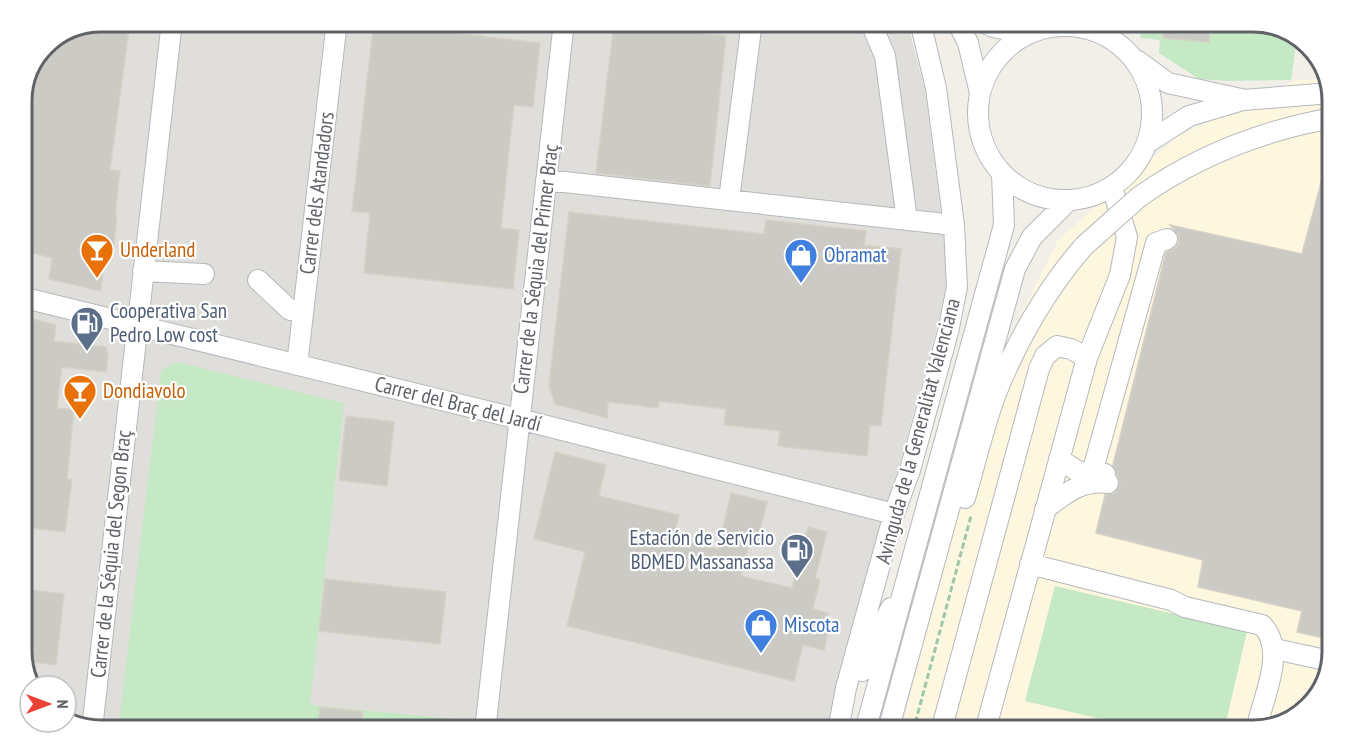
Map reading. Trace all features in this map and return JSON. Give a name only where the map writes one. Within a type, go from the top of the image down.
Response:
[{"type":"street","name":"Carrer de la Séquia del Segon Braç","points":[[93,720],[171,32]]},
{"type":"street","name":"Carrer dels Atandadors","points":[[297,365],[336,32]]},
{"type":"street","name":"Carrer de la Séquia del Primer Braç","points":[[485,720],[563,32]]},
{"type":"street","points":[[729,200],[751,32]]},
{"type":"street","points":[[875,32],[885,56],[907,220]]},
{"type":"street","name":"Avinguda de la Generalitat Valenciana","points":[[841,720],[846,688],[894,514],[910,470],[955,300],[957,273],[954,225],[936,88],[923,32]]},
{"type":"street","points":[[962,32],[968,43],[981,93]]},
{"type":"street","points":[[1034,32],[1012,44],[987,74],[981,93],[979,127],[991,160],[1002,173],[1032,194],[1068,201],[1091,197],[1112,187],[1133,168],[1147,143],[1152,113],[1147,83],[1132,57]]},
{"type":"street","points":[[1096,32],[1116,41]]},
{"type":"street","points":[[1111,32],[1132,57],[1168,82],[1243,100]]},
{"type":"street","points":[[1147,143],[1189,116],[1243,100],[1321,94]]},
{"type":"street","points":[[930,577],[963,507],[996,395],[1019,344],[1056,284],[1084,246],[1139,197],[1172,174],[1239,142],[1321,120]]},
{"type":"street","points":[[869,720],[1004,225],[1002,173]]},
{"type":"street","points":[[546,180],[954,225]]},
{"type":"street","points":[[994,720],[1030,564],[1087,358],[1120,275],[1127,237],[1112,187]]},
{"type":"street","points":[[891,720],[1015,269],[1032,237],[1068,201]]},
{"type":"street","points":[[1103,477],[1156,243],[1167,239]]},
{"type":"street","points":[[143,271],[204,274]]},
{"type":"street","points":[[258,280],[290,310],[303,311]]},
{"type":"street","name":"Carrer del Braç del Jardí","points":[[32,300],[519,418],[894,514]]},
{"type":"street","points":[[944,720],[1039,369],[1045,356],[1057,346],[1071,349],[1087,358]]},
{"type":"street","points":[[1059,459],[1079,472],[1103,477]]},
{"type":"street","points":[[1045,509],[1074,488],[1103,477]]},
{"type":"street","points":[[1030,564],[1171,600],[1185,607],[1262,625],[1271,633],[1275,649],[1263,720]]},
{"type":"street","points":[[843,720],[874,641],[909,574]]},
{"type":"street","points":[[1275,649],[1321,659]]},
{"type":"shaded area","points":[[100,32],[910,32],[925,90],[950,280],[830,720],[91,720],[78,716],[78,674],[35,674],[32,656],[32,96],[39,70],[55,49],[78,35]]},
{"type":"shaded area","points":[[1318,79],[1321,96],[1322,652],[1319,669],[1312,686],[1295,706],[1279,715],[1262,720],[904,720],[998,361],[1058,240],[1178,136],[1296,80]]},
{"type":"green space","points":[[1141,32],[1262,32],[1270,34],[1296,47],[1291,80],[1199,79],[1159,53],[1160,40],[1140,38]]},
{"type":"green space","points":[[177,362],[344,403],[310,705],[463,720],[119,720],[161,370]]},
{"type":"green space","points":[[1055,586],[1247,631],[1227,720],[1105,720],[1025,701]]},
{"type":"building","points":[[129,32],[110,170],[120,171],[115,215],[117,215],[112,259],[104,259],[101,291],[49,279],[52,258],[32,253],[32,96],[34,83],[46,58],[66,41],[87,33]]},
{"type":"building","points":[[373,32],[447,32],[540,43],[533,107],[514,105],[501,228],[519,230],[513,289],[364,273],[370,213],[352,211]]},
{"type":"building","points":[[613,32],[692,32],[726,36],[710,186],[596,173]]},
{"type":"building","points":[[1163,32],[1210,32],[1209,42],[1163,38]]},
{"type":"building","points":[[1321,182],[1322,638],[1297,632],[1302,611],[1198,587],[1203,560],[1096,533],[1105,495],[1114,493],[1120,484],[1113,465],[1166,252],[1176,247],[1179,242],[1178,234],[1170,225],[1302,254]]},
{"type":"building","points":[[569,212],[764,234],[766,220],[866,231],[864,245],[901,249],[881,426],[870,425],[867,456],[778,446],[780,431],[724,425],[726,409],[659,401],[658,408],[608,402],[607,418],[555,404],[549,385]]},
{"type":"building","points":[[32,319],[56,325],[54,341],[106,347],[108,354],[106,372],[62,367],[57,408],[74,410],[67,479],[72,480],[65,532],[32,528]]},
{"type":"building","points":[[346,416],[394,422],[387,486],[339,480]]},
{"type":"building","points":[[555,452],[606,465],[599,496],[679,515],[673,539],[718,549],[731,493],[767,502],[756,546],[749,544],[741,576],[792,588],[808,527],[827,532],[815,578],[820,579],[813,609],[828,613],[823,631],[828,632],[824,650],[803,645],[794,681],[567,626],[585,552],[534,539]]},
{"type":"building","points":[[325,579],[446,592],[440,644],[319,631]]},
{"type":"building","points":[[32,590],[64,594],[56,665],[33,662]]},
{"type":"building","points":[[320,707],[363,712],[362,720],[318,720]]},
{"type":"place","name":"Underland","points":[[97,279]]},
{"type":"place","name":"Obramat","points":[[801,284]]},
{"type":"place","name":"Cooperativa San Pedro Low cost","points":[[87,352]]},
{"type":"place","name":"Dondiavolo","points":[[80,420]]},
{"type":"place","name":"Estación de Servicio BDMED Massanassa","points":[[797,579]]},
{"type":"place","name":"Miscota","points":[[761,654]]}]
